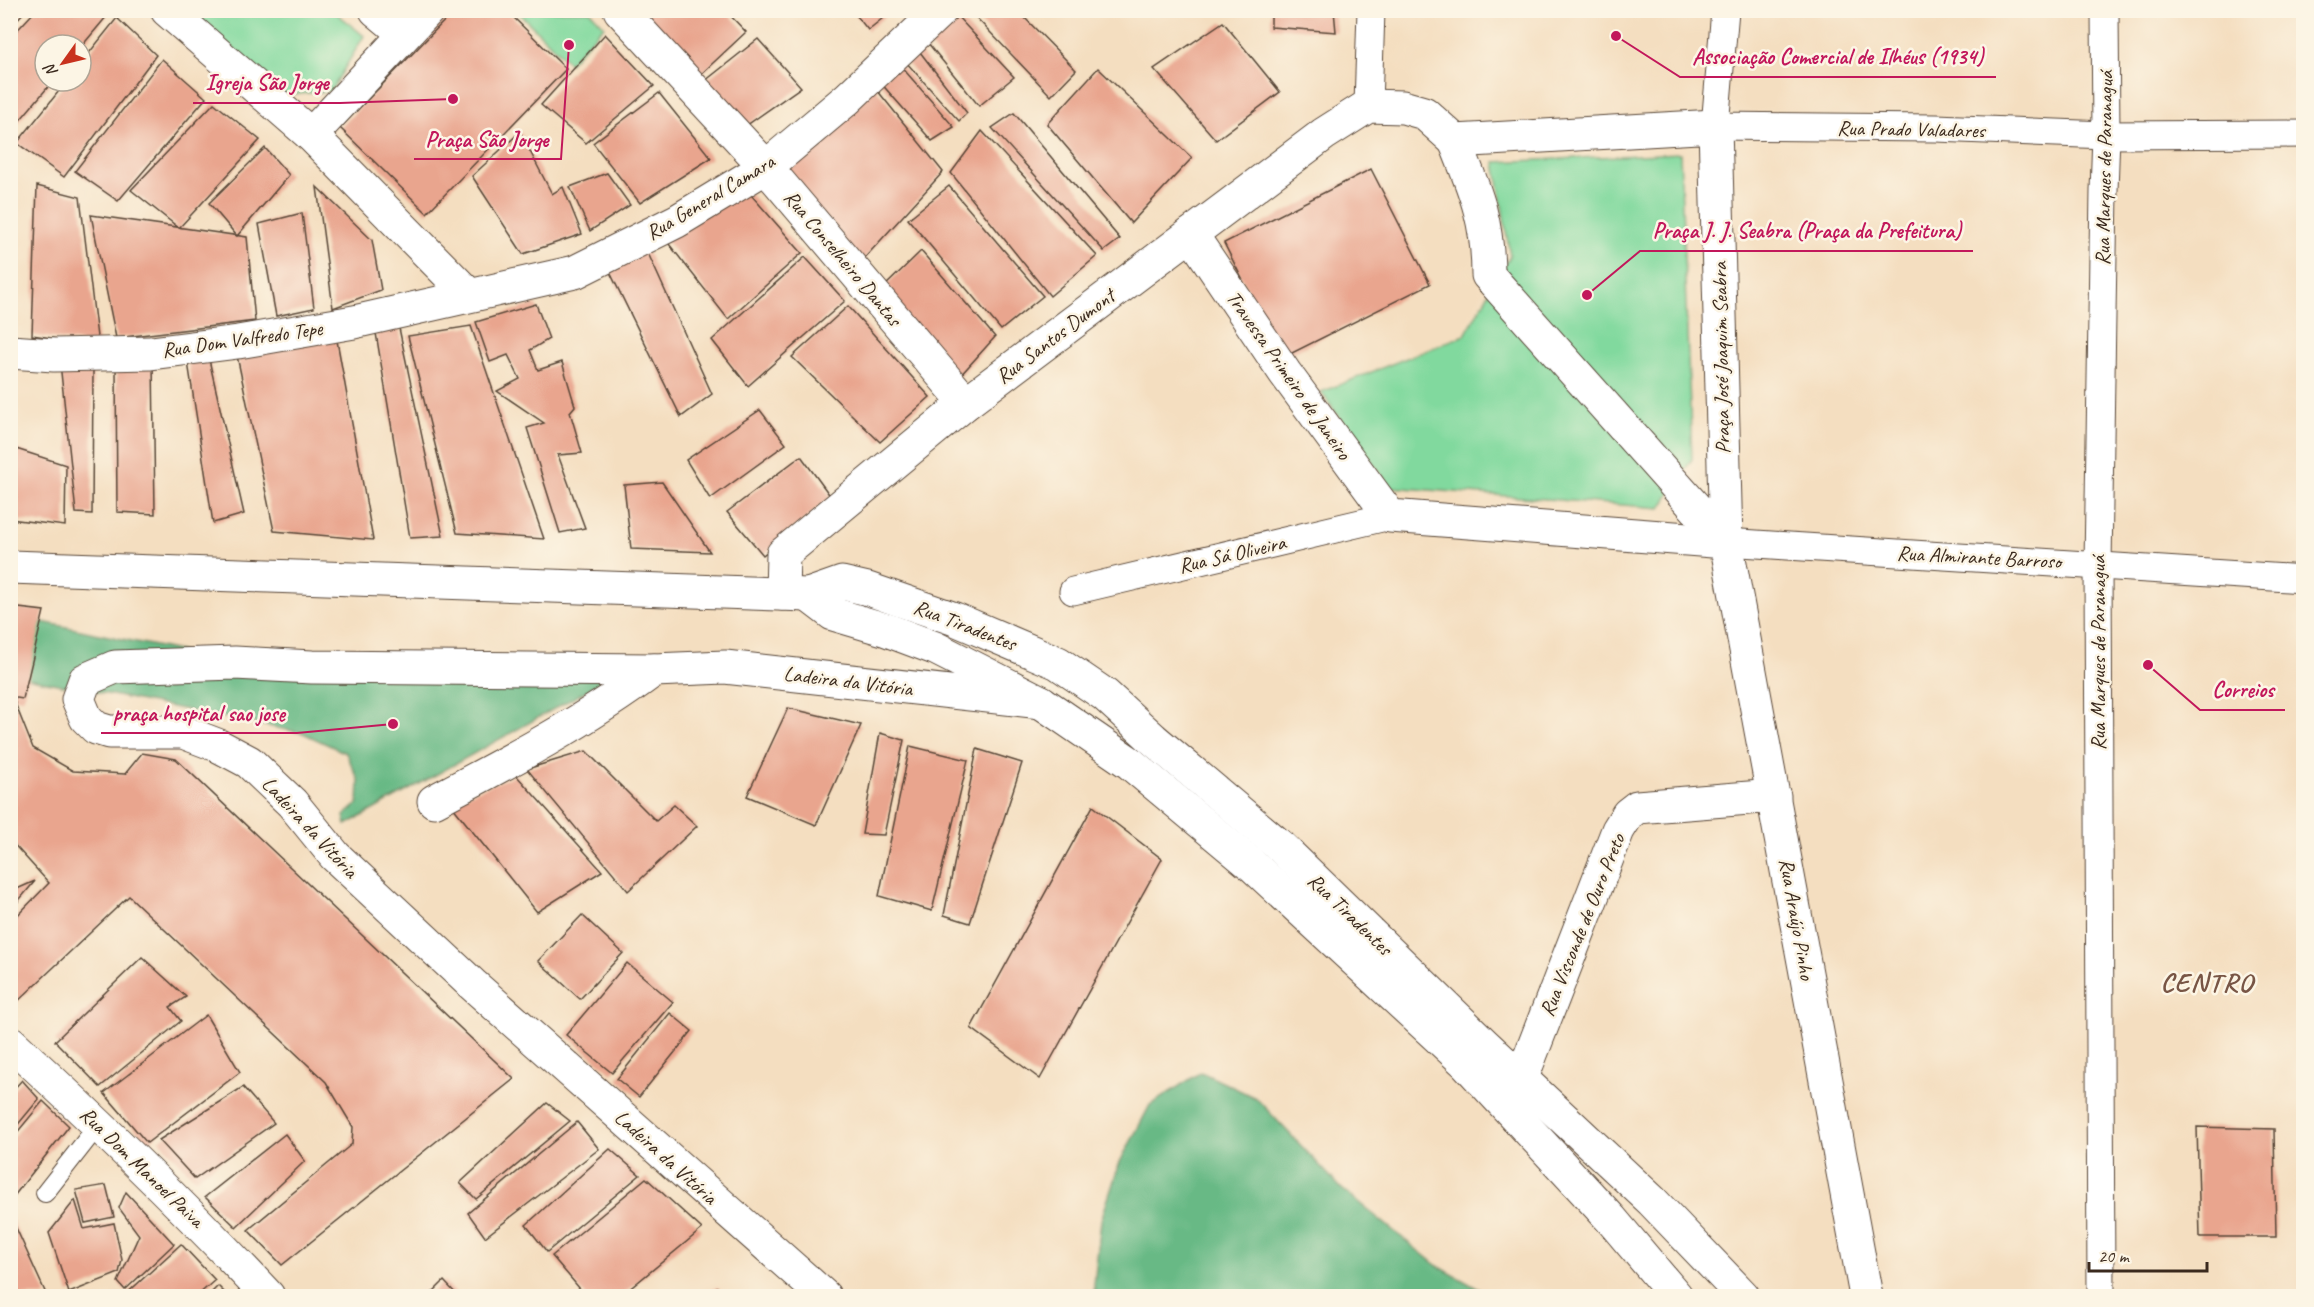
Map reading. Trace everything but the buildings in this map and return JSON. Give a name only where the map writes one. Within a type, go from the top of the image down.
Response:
[{"type":"street","points":[[167,10],[311,135],[469,295]]},
{"type":"street","points":[[376,10],[405,34]]},
{"type":"street","points":[[311,135],[428,10]]},
{"type":"street","name":"Rua Conselheiro Dantas","points":[[620,10],[766,167],[966,403]]},
{"type":"street","name":"Rua General Camara","points":[[469,295],[575,272],[677,221],[766,167],[847,99],[942,10]]},
{"type":"street","points":[[1371,10],[1368,106],[1403,107],[1424,113],[1455,141],[1480,202],[1488,245],[1488,275],[1726,542]]},
{"type":"street","points":[[1455,141],[1715,126],[1725,10]]},
{"type":"street","name":"Rua Marques de Paranaguá","points":[[2101,1296],[2098,564],[2106,135],[2104,10]]},
{"type":"street","name":"Rua Santos Dumont","points":[[795,595],[783,554],[966,403],[1324,134],[1368,106]]},
{"type":"street","name":"Rua Prado Valadares","points":[[1715,126],[1936,128],[2106,135],[2304,134]]},
{"type":"street","name":"Praça José Joaquim Seabra","points":[[1715,126],[1726,542]]},
{"type":"street","name":"Travessa Primeiro de Janeiro","points":[[1191,234],[1285,374],[1390,516]]},
{"type":"street","name":"Rua Dom Valfredo Tepe","points":[[10,352],[54,355],[151,353],[238,342],[354,322],[469,295]]},
{"type":"street","points":[[1390,516],[1726,542]]},
{"type":"street","name":"Rua Sá Oliveira","points":[[1073,591],[1390,516]]},
{"type":"street","name":"Rua Almirante Barroso","points":[[1726,542],[2098,564],[2304,579]]},
{"type":"street","name":"Rua Araújo Pinho","points":[[1726,542],[1866,1296]]},
{"type":"street","points":[[10,567],[795,595]]},
{"type":"street","name":"Rua Tiradentes","points":[[795,595],[842,583],[868,589],[955,619],[1058,663],[1105,695],[1289,855],[1512,1091]]},
{"type":"street","name":"Rua Tiradentes","points":[[795,595],[833,614],[887,630],[935,648],[1041,702],[1130,763],[1260,871],[1459,1057],[1512,1091],[1644,1193],[1743,1296]]},
{"type":"street","name":"Ladeira da Vitória","points":[[824,1296],[438,952],[335,856],[292,803],[249,762],[217,745],[183,732],[109,732],[96,728],[86,718],[78,699],[85,680],[116,667],[235,663],[312,667],[654,670],[725,667],[1041,702]]},
{"type":"street","points":[[434,801],[554,736],[612,701],[654,670]]},
{"type":"street","name":"Rua Visconde de Ouro Preto","points":[[1512,1091],[1618,830],[1628,814],[1637,807],[1774,796]]},
{"type":"street","points":[[1223,840],[1243,815]]},
{"type":"street","name":"Rua Dom Manoel Paiva","points":[[10,1042],[99,1124],[216,1239],[268,1296]]},
{"type":"street","points":[[1512,1091],[1611,1219],[1676,1296]]},
{"type":"lane","points":[[45,1193],[99,1124]]},
{"type":"green space","points":[[188,11],[334,11],[364,36],[331,91],[286,95]]},
{"type":"green space","points":[[517,11],[590,11],[604,26],[569,63]]},
{"type":"green space","points":[[1680,153],[1692,459],[1661,508],[1390,487],[1321,392],[1465,335],[1510,256],[1495,162]]},
{"type":"green space","points":[[10,615],[235,663],[611,677],[346,825],[344,816],[358,804],[359,781],[346,753],[303,733],[11,675]]},
{"type":"green space","points":[[1201,1072],[1256,1098],[1342,1189],[1436,1265],[1491,1296],[1095,1296],[1094,1285],[1101,1220],[1120,1162],[1150,1105]]},
{"type":"place","name":"Associação Comercial de Ilhéus (1934)","points":[[1616,36]]},
{"type":"place","name":"Praça São Jorge","points":[[569,45]]},
{"type":"place","name":"Igreja São Jorge","points":[[453,99]]},
{"type":"place","name":"Praça J. J. Seabra (Praça da Prefeitura)","points":[[1587,295]]},
{"type":"place","name":"Correios","points":[[2148,665]]},
{"type":"place","name":"praça hospital sao jose","points":[[393,724]]},
{"type":"district","name":"CENTRO","points":[[2207,982]]}]
